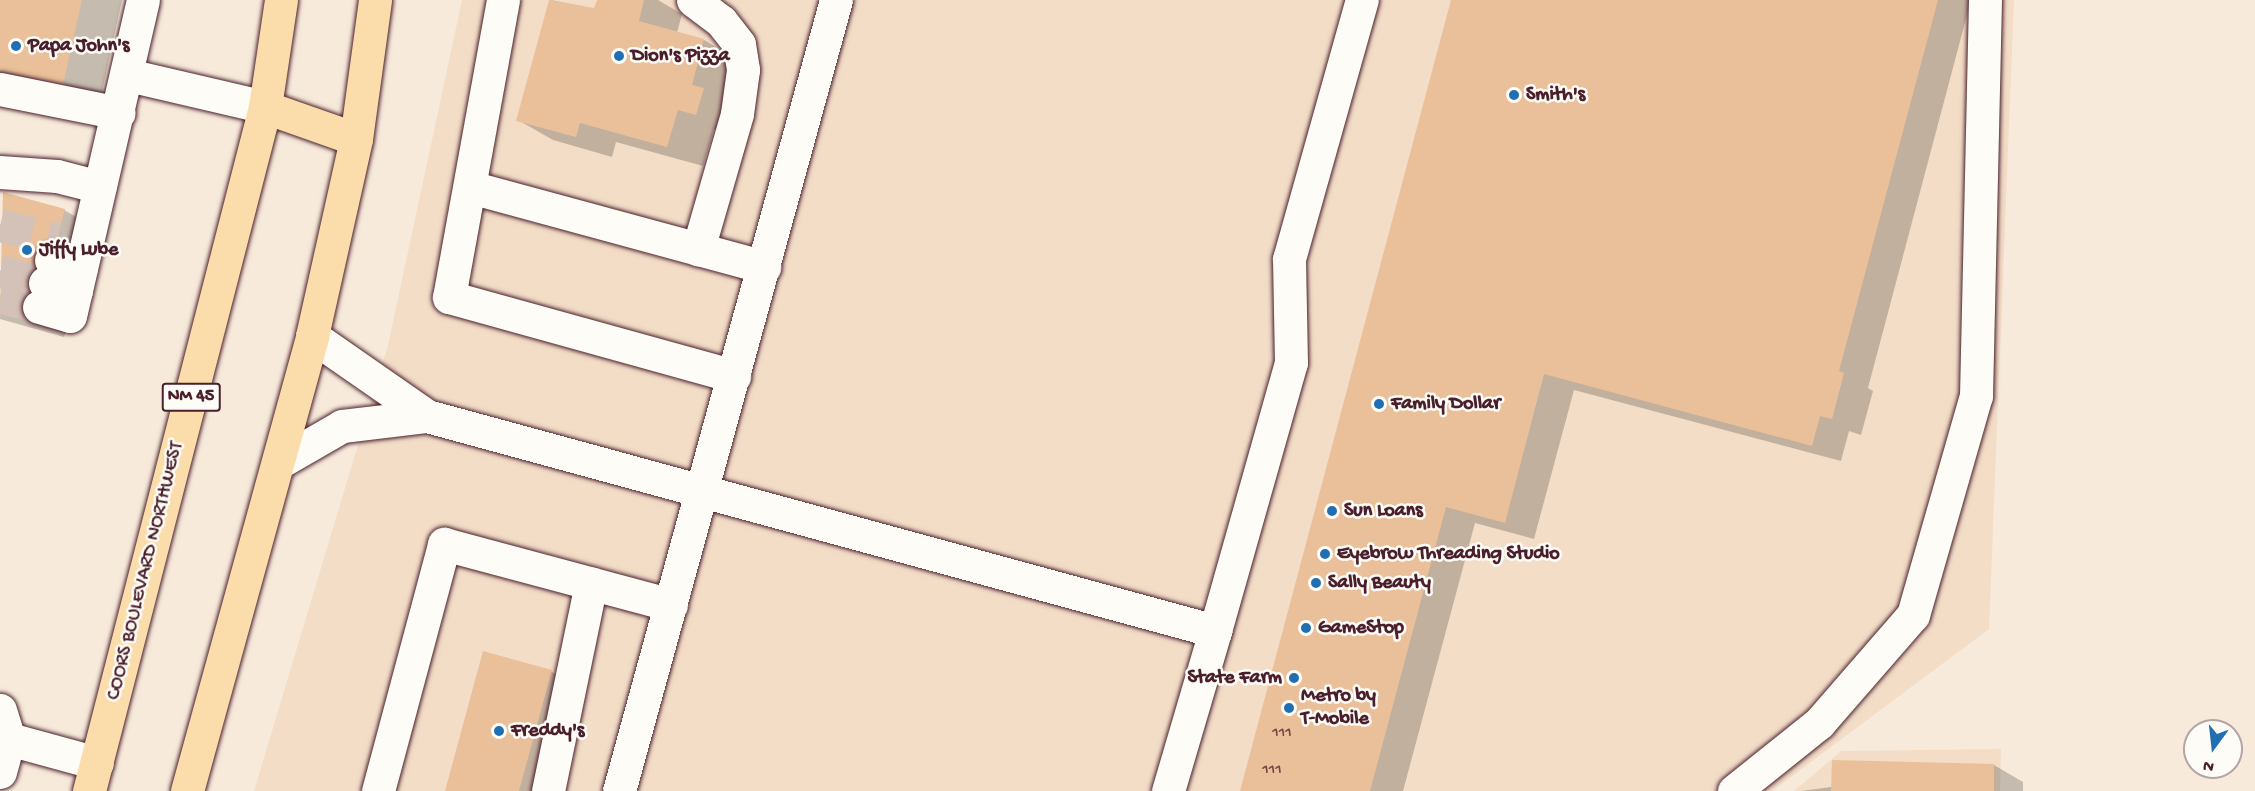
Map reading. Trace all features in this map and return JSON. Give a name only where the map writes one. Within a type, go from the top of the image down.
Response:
[{"type":"main road","name":"COORS BOULEVARD NORTHWEST","points":[[93,777],[265,107],[281,0]]},
{"type":"main road","points":[[187,791],[312,336],[356,139],[375,0]]},
{"type":"main road","points":[[265,107],[356,139]]},
{"type":"lane","points":[[62,271],[100,187],[128,75],[143,0]]},
{"type":"lane","points":[[503,0],[449,297],[734,376]]},
{"type":"lane","points":[[693,0],[721,21],[738,44],[743,70],[737,114],[698,249]]},
{"type":"lane","points":[[619,791],[836,0]]},
{"type":"lane","points":[[1168,791],[1291,363],[1288,259],[1362,0]]},
{"type":"lane","points":[[1734,791],[1819,723],[1913,615],[1976,396],[1985,0]]},
{"type":"lane","points":[[128,75],[265,107]]},
{"type":"lane","points":[[0,89],[118,113]]},
{"type":"lane","points":[[0,172],[57,176],[100,187]]},
{"type":"lane","points":[[470,187],[764,267]]},
{"type":"lane","points":[[312,336],[427,416],[702,495],[1215,631]]},
{"type":"lane","points":[[278,464],[342,426],[427,416]]},
{"type":"lane","points":[[378,791],[444,544],[671,605]]},
{"type":"lane","points":[[548,791],[591,583]]},
{"type":"lane","points":[[0,772],[3,729],[93,777]]},
{"type":"shaded area","points":[[462,0],[2014,0],[1989,629],[1772,791],[254,791],[388,345]]},
{"type":"shaded area","points":[[2001,749],[2000,791],[1794,791],[1841,751]]},
{"type":"building","points":[[0,0],[82,0],[63,85],[0,71]]},
{"type":"building","points":[[549,0],[594,8],[597,0],[644,0],[639,21],[704,39],[692,85],[704,88],[696,115],[678,110],[667,147],[580,123],[576,137],[516,121]]},
{"type":"building","points":[[1451,0],[1938,0],[1839,371],[1844,373],[1832,419],[1820,416],[1812,446],[1544,374],[1505,523],[1446,507],[1370,791],[1240,791]]},
{"type":"building","name":"Jiffy Lube","points":[[3,192],[65,209],[35,322],[0,312]]},
{"type":"building","name":"Freddy's","points":[[483,651],[552,670],[519,791],[445,791]]},
{"type":"building","points":[[1832,760],[1994,764],[1994,791],[1831,791]]},
{"type":"tunnel","points":[[0,225],[57,239]]},
{"type":"tunnel","points":[[0,271],[45,283]]},
{"type":"tunnel","points":[[0,296],[39,307]]},
{"type":"place","name":"Papa John's","points":[[16,46]]},
{"type":"place","name":"Dion's Pizza","points":[[619,56]]},
{"type":"place","name":"Smith's","points":[[1514,95]]},
{"type":"place","name":"Jiffy Lube","points":[[27,250]]},
{"type":"place","name":"Family Dollar","points":[[1379,404]]},
{"type":"place","name":"Sun Loans","points":[[1332,511]]},
{"type":"place","name":"Eyebrow Threading Studio","points":[[1325,554]]},
{"type":"place","name":"Sally Beauty","points":[[1316,583]]},
{"type":"place","name":"GameStop","points":[[1306,628]]},
{"type":"place","name":"State Farm","points":[[1294,678]]},
{"type":"place","name":"Metro by T-Mobile","points":[[1289,708]]},
{"type":"place","name":"Freddy's","points":[[499,731]]}]
